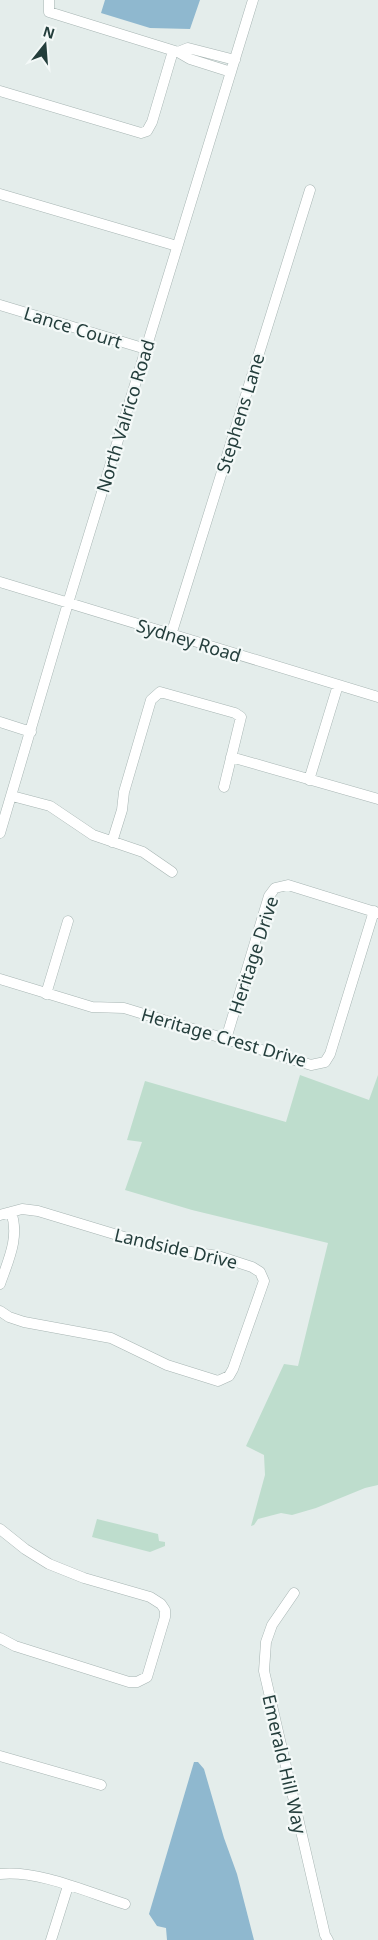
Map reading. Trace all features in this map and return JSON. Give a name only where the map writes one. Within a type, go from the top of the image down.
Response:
[{"type":"street","points":[[49,0],[49,12],[176,52],[199,62],[231,72]]},
{"type":"street","name":"North Valrico Road","points":[[0,833],[68,603],[253,0]]},
{"type":"street","points":[[176,52],[188,48],[235,60]]},
{"type":"street","points":[[199,62],[202,51]]},
{"type":"street","points":[[0,91],[141,133],[147,131],[152,122],[176,52]]},
{"type":"street","name":"Stephens Lane","points":[[171,635],[310,190]]},
{"type":"street","points":[[0,194],[177,246]]},
{"type":"street","name":"Lance Court","points":[[0,305],[146,349]]},
{"type":"street","name":"Sydney Road","points":[[0,582],[378,697]]},
{"type":"street","points":[[309,780],[338,685]]},
{"type":"street","points":[[112,842],[122,810],[124,792],[151,700],[160,692],[235,712],[241,717],[224,787]]},
{"type":"street","points":[[0,722],[30,735]]},
{"type":"street","points":[[0,728],[30,735]]},
{"type":"street","points":[[231,757],[378,799]]},
{"type":"street","points":[[12,796],[50,806],[92,835],[143,852],[172,872]]},
{"type":"street","name":"Heritage Drive","points":[[226,1039],[269,896],[275,888],[288,885],[376,912]]},
{"type":"street","name":"Heritage Crest Drive","points":[[0,979],[92,1008],[124,1008],[311,1065],[325,1062],[330,1054],[376,912]]},
{"type":"street","points":[[46,994],[68,921]]},
{"type":"street","name":"Landside Drive","points":[[0,1215],[22,1209],[38,1211],[157,1247],[218,1256],[252,1267],[260,1272],[264,1281],[233,1369],[229,1376],[218,1381],[167,1365],[111,1338],[24,1322],[0,1312]]},
{"type":"street","points":[[0,1284],[13,1246],[15,1228],[11,1212]]},
{"type":"street","points":[[0,1529],[24,1549],[49,1564],[84,1578],[150,1597],[161,1604],[165,1610],[165,1616],[147,1676],[137,1682],[129,1682],[27,1650],[0,1638]]},
{"type":"street","name":"Emerald Hill Way","points":[[294,1593],[272,1625],[266,1642],[264,1671],[328,1940]]},
{"type":"street","points":[[0,1756],[101,1785]]},
{"type":"street","points":[[0,1874],[32,1875],[125,1904]]},
{"type":"street","points":[[51,1940],[68,1886]]},
{"type":"green space","points":[[300,1075],[369,1100],[378,1075],[378,1485],[292,1515],[281,1513],[258,1519],[251,1526],[265,1475],[264,1455],[246,1446],[284,1364],[298,1366],[328,1243],[192,1210],[125,1190],[142,1142],[127,1140],[145,1081],[286,1122]]},
{"type":"green space","points":[[97,1519],[158,1534],[159,1541],[165,1542],[165,1546],[150,1552],[92,1537]]},
{"type":"water","points":[[105,0],[200,0],[190,29],[150,28],[101,13]]},
{"type":"water","points":[[194,1762],[198,1762],[204,1769],[224,1838],[237,1874],[254,1940],[167,1940],[166,1928],[157,1926],[149,1914]]}]
